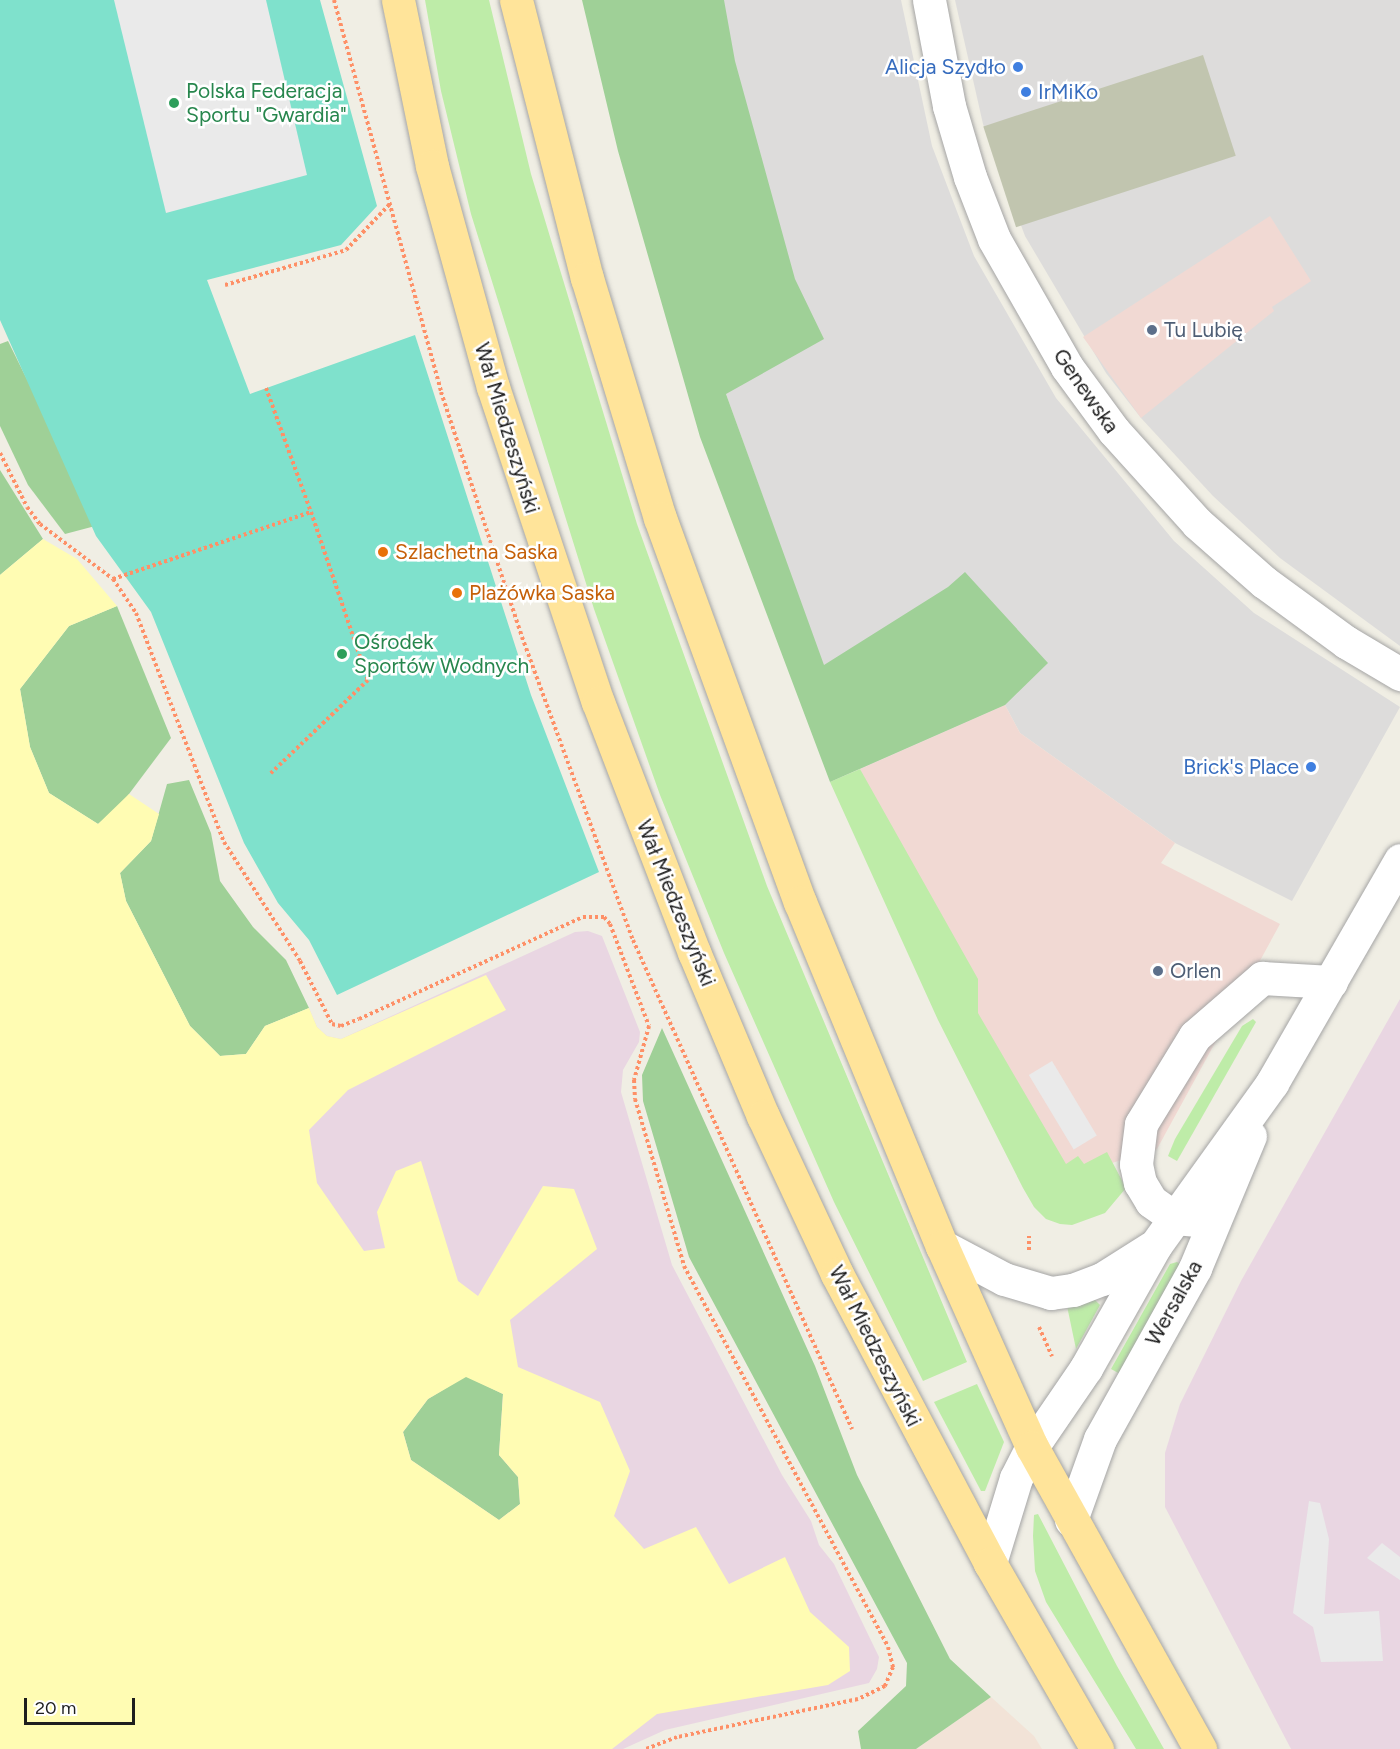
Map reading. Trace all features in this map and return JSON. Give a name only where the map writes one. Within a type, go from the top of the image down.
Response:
[{"type":"main road","name":"Wał Miedzeszyński","points":[[398,0],[432,166],[493,387],[594,691],[651,844],[764,1116],[837,1274],[990,1563],[1098,1749]]},
{"type":"main road","points":[[516,0],[587,278],[660,518],[800,902],[942,1246],[1032,1447],[1200,1749]]},
{"type":"street","name":"Genewska","points":[[929,0],[949,106],[974,187],[999,249],[1067,367],[1114,431],[1197,523],[1264,582],[1346,642],[1400,674]]},
{"type":"street","name":"Wersalska","points":[[990,1563],[1016,1478],[1032,1447],[1086,1368],[1155,1246],[1272,1083],[1400,860]]},
{"type":"street","points":[[1214,1222],[1175,1218],[1151,1201],[1140,1183],[1136,1164],[1141,1124],[1195,1036],[1262,978],[1331,982]]},
{"type":"street","name":"Wersalska","points":[[1071,1520],[1100,1439],[1195,1268],[1272,1083]]},
{"type":"street","name":"Wersalska","points":[[942,1246],[1004,1279],[1051,1293],[1073,1290],[1102,1279],[1155,1246]]},
{"type":"path","points":[[225,285],[346,250],[391,204]]},
{"type":"path","points":[[266,388],[368,680],[270,774]]},
{"type":"path","points":[[0,453],[27,507],[40,524],[113,579],[136,614],[224,842],[300,961],[332,1024],[341,1026],[359,1019],[583,917],[604,917],[610,924],[649,1026],[634,1080],[635,1099],[681,1258],[888,1647],[893,1666],[885,1686],[858,1699],[677,1737],[646,1749]]},
{"type":"path","points":[[113,579],[310,512]]},
{"type":"shaded area","name":"Ośrodek Sportów Wodnych","points":[[0,0],[320,0],[377,206],[341,245],[207,280],[250,394],[415,335],[531,695],[599,872],[337,995],[309,940],[278,903],[244,843],[151,612],[96,536],[0,320]]},
{"type":"shaded area","points":[[114,0],[266,0],[307,175],[166,213]]},
{"type":"shaded area","points":[[622,0],[901,0],[932,146],[974,256],[1056,398],[1174,541],[1254,613],[1400,707],[1292,901],[1175,843],[1020,733],[1005,705],[860,769],[726,394]]},
{"type":"shaded area","points":[[955,0],[1400,0],[1400,646],[1280,558],[1213,496],[1141,418],[1106,373],[1025,236],[983,124]]},
{"type":"shaded area","points":[[1203,55],[1236,156],[1016,227],[983,126]]},
{"type":"shaded area","points":[[1270,216],[1311,281],[1272,307],[1274,311],[1141,418],[1083,337]]},
{"type":"shaded area","points":[[1005,705],[1020,733],[1175,843],[1161,863],[1280,924],[1157,1149],[1067,1177],[951,978],[860,769]]},
{"type":"shaded area","points":[[588,931],[602,936],[640,1032],[639,1042],[623,1070],[621,1092],[672,1265],[782,1475],[811,1521],[819,1545],[834,1564],[879,1657],[877,1669],[869,1683],[665,1730],[623,1749],[533,1749],[240,1231],[309,1008],[317,1027],[327,1036],[341,1039],[575,932]]},
{"type":"shaded area","points":[[1400,999],[1400,1749],[1291,1749],[1165,1507],[1165,1453],[1180,1404],[1241,1281]]},
{"type":"shaded area","points":[[1052,1061],[1097,1136],[1074,1149],[1029,1075]]},
{"type":"shaded area","points":[[1309,1501],[1320,1503],[1329,1539],[1324,1614],[1379,1611],[1383,1661],[1321,1662],[1313,1627],[1293,1613]]},
{"type":"shaded area","points":[[1382,1543],[1400,1557],[1400,1580],[1367,1558]]},
{"type":"shaded area","points":[[991,1697],[1034,1736],[1042,1749],[916,1749]]},
{"type":"green space","points":[[425,0],[489,0],[531,174],[637,524],[767,886],[967,1362],[923,1381],[834,1202],[724,953],[660,795],[594,609],[471,214],[441,91]]},
{"type":"green space","points":[[582,0],[724,0],[735,61],[795,279],[824,339],[726,394],[824,665],[948,587],[965,572],[1048,663],[1005,705],[830,782],[700,437],[618,151]]},
{"type":"green space","points":[[8,341],[99,525],[65,534],[28,485],[0,426],[0,344]]},
{"type":"green space","points":[[0,470],[43,539],[0,575]]},
{"type":"green space","points":[[117,606],[171,738],[120,806],[98,824],[49,793],[30,747],[20,689],[69,626]]},
{"type":"green space","points":[[860,769],[978,979],[978,1013],[1066,1164],[1078,1156],[1084,1164],[1107,1152],[1126,1188],[1105,1213],[1072,1225],[1060,1224],[1046,1219],[1034,1207],[1023,1188],[938,1020],[830,782]]},
{"type":"green space","points":[[189,780],[211,833],[220,881],[253,927],[286,960],[309,1008],[265,1026],[246,1054],[220,1056],[190,1026],[126,901],[120,873],[151,841],[167,784]]},
{"type":"green space","points":[[1253,1019],[1256,1022],[1177,1161],[1168,1156],[1175,1139],[1242,1026]]},
{"type":"green space","points":[[662,1028],[815,1366],[857,1475],[950,1659],[991,1697],[916,1749],[861,1749],[858,1731],[906,1686],[907,1663],[689,1257],[643,1101],[642,1075]]},
{"type":"green space","points":[[1177,1262],[1180,1264],[1122,1375],[1111,1369],[1170,1264]]},
{"type":"green space","points":[[1095,1300],[1100,1305],[1076,1349],[1067,1306]]},
{"type":"green space","points":[[466,1376],[503,1394],[499,1455],[518,1477],[520,1504],[499,1520],[411,1460],[403,1432],[428,1399]]},
{"type":"green space","points":[[977,1384],[1004,1442],[985,1491],[981,1491],[934,1402]]},
{"type":"green space","points":[[1038,1514],[1117,1666],[1164,1749],[1136,1749],[1046,1602],[1035,1571],[1034,1515]]},
{"type":"sand","points":[[43,539],[77,559],[117,606],[69,626],[20,689],[30,747],[49,793],[98,824],[129,794],[159,814],[151,841],[120,873],[126,901],[190,1026],[220,1056],[246,1054],[265,1026],[309,1008],[317,1027],[327,1036],[341,1039],[486,975],[506,1010],[348,1090],[309,1130],[317,1183],[364,1251],[385,1248],[377,1212],[396,1171],[421,1161],[458,1281],[478,1296],[543,1186],[574,1189],[597,1249],[510,1320],[518,1367],[600,1402],[630,1471],[614,1516],[644,1549],[696,1527],[729,1584],[785,1557],[810,1612],[849,1647],[850,1671],[828,1685],[657,1714],[612,1749],[0,1749],[0,575]],"holes":[[[466,1377],[503,1394],[499,1455],[518,1477],[520,1504],[499,1520],[411,1460],[403,1432],[428,1399]]]},
{"type":"place","name":"Alicja Szydło","points":[[1018,67]]},
{"type":"place","name":"IrMiKo","points":[[1026,92]]},
{"type":"place","name":"Polska Federacja Sportu \"Gwardia\"","points":[[174,103]]},
{"type":"place","name":"Tu Lubię","points":[[1152,330]]},
{"type":"place","name":"Szlachetna Saska","points":[[383,552]]},
{"type":"place","name":"Plażówka Saska","points":[[457,593]]},
{"type":"place","name":"Ośrodek Sportów Wodnych","points":[[342,654]]},
{"type":"place","name":"Brick's Place","points":[[1311,767]]},
{"type":"place","name":"Orlen","points":[[1158,971]]}]
